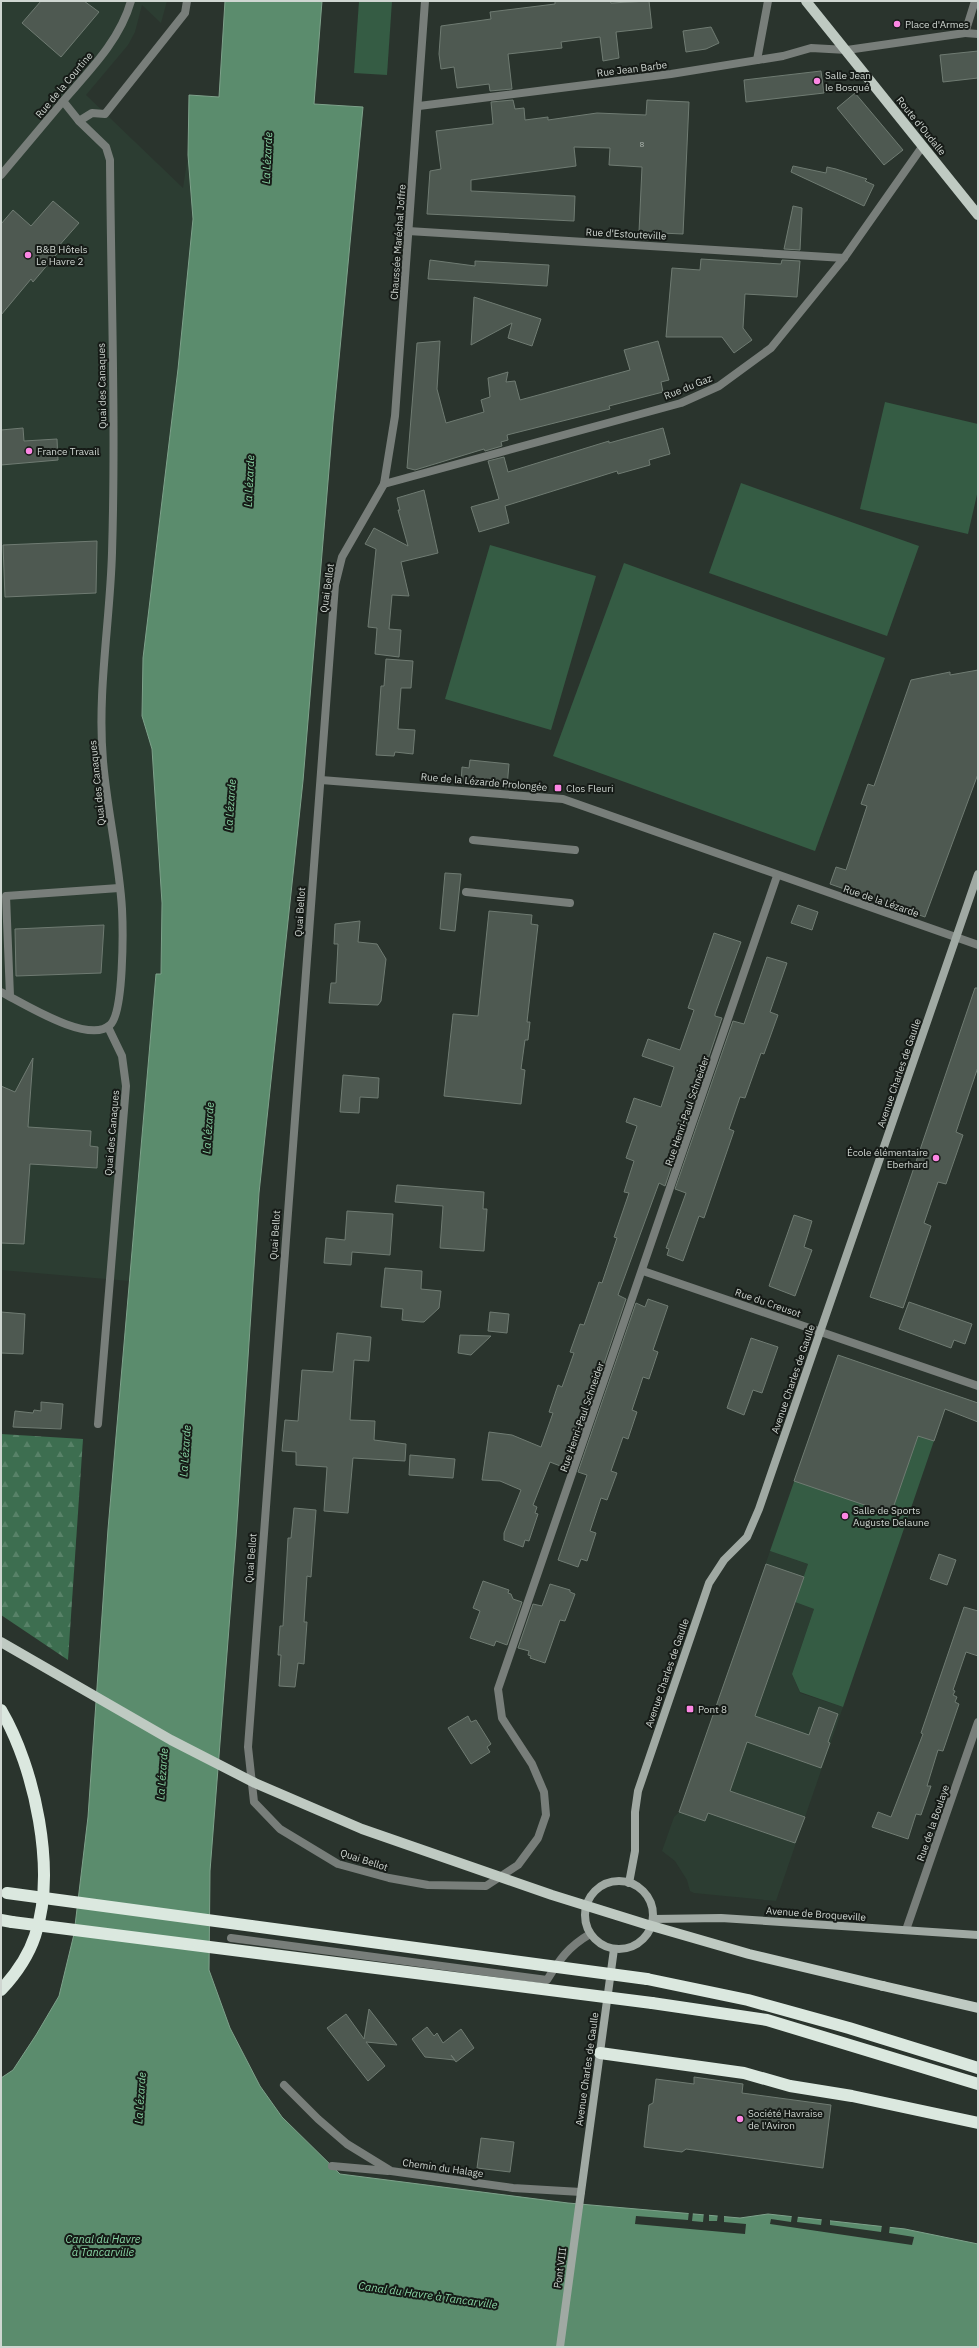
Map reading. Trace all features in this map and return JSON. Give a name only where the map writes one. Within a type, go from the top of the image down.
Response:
[{"type":"highway","points":[[1,1710],[15,1737],[32,1788],[38,1814],[44,1871],[41,1909],[35,1936],[18,1970],[1,1990]]},
{"type":"highway","points":[[3,1892],[647,1978],[755,2002],[978,2068]]},
{"type":"highway","points":[[5,1921],[767,2020],[978,2084]]},
{"type":"highway","points":[[600,2053],[744,2073],[790,2086],[852,2096],[978,2122]]},
{"type":"main road","name":"Route d'Oudalle","points":[[806,1],[847,50],[922,147],[978,215]]},
{"type":"main road","points":[[1,1642],[171,1740],[255,1783],[362,1829],[552,1895],[645,1924],[749,1954],[978,2008]]},
{"type":"street","name":"Rue de la Courtine","points":[[1,175],[115,37],[126,18],[131,1]]},
{"type":"street","points":[[80,121],[92,114],[105,114],[185,13],[187,1]]},
{"type":"street","name":"Chaussée Maréchal Joffre","points":[[384,484],[395,416],[408,231],[419,106],[425,1]]},
{"type":"street","points":[[757,60],[768,1]]},
{"type":"street","points":[[965,33],[975,1]]},
{"type":"street","points":[[847,50],[965,33],[978,34]]},
{"type":"street","name":"Rue Jean Barbe","points":[[419,106],[671,74],[757,60],[811,48],[847,50]]},
{"type":"street","name":"Quai des Canaques","points":[[63,101],[80,121],[106,147],[110,160],[112,553],[102,719],[103,760],[122,909],[119,1005],[113,1022],[108,1028],[122,1056],[126,1086],[98,1424]]},
{"type":"street","name":"Rue du Gaz","points":[[384,484],[681,403],[719,386],[771,348],[844,258],[922,147]]},
{"type":"street","name":"Rue d'Estouteville","points":[[408,231],[844,258]]},
{"type":"street","name":"Quai Bellot","points":[[384,484],[342,557],[335,585],[248,1747],[254,1802],[280,1829],[338,1864],[389,1878],[428,1885]]},
{"type":"street","name":"Rue de la Lézarde Prolongée","points":[[321,780],[563,799],[777,876]]},
{"type":"street","points":[[473,840],[576,850]]},
{"type":"street","name":"Avenue Charles de Gaulle","points":[[628,1883],[635,1851],[635,1812],[638,1791],[709,1583],[724,1560],[747,1538],[820,1332],[978,874]]},
{"type":"street","name":"Rue de la Lézarde","points":[[777,876],[978,945]]},
{"type":"street","name":"Rue Henri-Paul Schneider","points":[[428,1885],[486,1886],[518,1866],[538,1838],[546,1815],[544,1792],[532,1764],[502,1718],[498,1689],[643,1271],[777,876]]},
{"type":"street","points":[[10,996],[6,896],[119,888]]},
{"type":"street","points":[[466,892],[570,903]]},
{"type":"street","points":[[1,992],[69,1025],[85,1031],[108,1028]]},
{"type":"street","name":"Rue du Creusot","points":[[643,1271],[978,1386]]},
{"type":"street","name":"Rue de la Boulaye","points":[[906,1930],[978,1722]]},
{"type":"street","points":[[618,1881],[637,1887],[649,1900],[653,1919],[646,1936],[640,1942],[632,1947],[614,1949],[600,1944],[590,1934],[584,1914],[591,1895],[608,1883],[618,1881]]},
{"type":"street","name":"Avenue de Broqueville","points":[[653,1919],[721,1918],[978,1935]]},
{"type":"street","points":[[231,1938],[547,1980],[561,1957],[573,1944],[590,1934]]},
{"type":"street","name":"Avenue Charles de Gaulle","points":[[581,2192],[614,1949]]},
{"type":"street","name":"Chemin du Halage","points":[[284,2086],[318,2119],[347,2144],[391,2171],[513,2188],[581,2192]]},
{"type":"street","points":[[332,2166],[391,2171]]},
{"type":"street","name":"Pont VIII","points":[[560,2347],[581,2192]]},
{"type":"shaded area","points":[[1,1],[167,1],[161,23],[142,5],[135,32],[128,45],[86,95],[183,188],[188,155],[193,219],[178,369],[143,658],[142,716],[152,749],[162,903],[161,974],[156,974],[129,1281],[1,1270]]},
{"type":"shaded area","points":[[359,1],[392,1],[387,75],[354,73]]},
{"type":"shaded area","points":[[885,402],[978,424],[978,490],[968,534],[860,509]]},
{"type":"shaded area","points":[[741,483],[919,546],[887,636],[709,573]]},
{"type":"shaded area","points":[[490,545],[596,576],[551,730],[445,699]]},
{"type":"shaded area","points":[[624,563],[885,658],[815,851],[553,756]]},
{"type":"shaded area","name":"Salle de Sports Auguste Delaune","points":[[838,1355],[950,1394],[843,1707],[800,1692],[792,1674],[814,1609],[795,1602],[808,1564],[770,1551]]},
{"type":"shaded area","points":[[770,1551],[808,1564],[795,1602],[814,1609],[792,1674],[800,1693],[843,1707],[776,1901],[694,1893],[690,1891],[687,1880],[675,1861],[662,1851],[674,1817],[679,1812]]},
{"type":"green space","points":[[1,1434],[83,1439],[68,1660],[1,1615]]},
{"type":"water","points":[[225,1],[322,1],[314,104],[363,107],[333,422],[303,781],[259,1193],[236,1538],[210,1871],[209,1970],[230,2028],[260,2086],[282,2117],[340,2174],[568,2203],[740,2218],[768,2214],[905,2229],[978,2244],[978,2347],[1,2347],[1,2078],[13,2070],[59,1996],[74,1934],[88,1817],[108,1529],[156,974],[161,974],[162,903],[152,749],[142,716],[143,658],[178,369],[193,219],[188,155],[189,95],[219,97]]},
{"type":"pier","points":[[689,2211],[693,2212],[692,2221],[703,2222],[704,2212],[709,2213],[709,2221],[717,2221],[718,2214],[724,2214],[724,2222],[746,2224],[745,2234],[635,2224],[636,2216],[688,2220]]},
{"type":"pier","points":[[792,2215],[798,2216],[797,2222],[821,2225],[822,2218],[830,2219],[830,2225],[881,2232],[882,2225],[890,2225],[889,2233],[914,2237],[912,2245],[770,2224],[771,2219],[791,2222]]},
{"type":"building","points":[[41,1],[84,1],[99,12],[61,57],[22,23]]},
{"type":"building","points":[[555,1],[610,1],[611,3],[649,1],[652,28],[616,32],[619,58],[603,61],[600,37],[561,42],[562,48],[508,54],[512,89],[490,91],[489,84],[457,88],[454,67],[441,69],[439,54],[441,26],[491,19],[490,12],[555,4]]},
{"type":"building","points":[[711,27],[719,43],[706,49],[686,52],[683,31]]},
{"type":"building","points":[[978,51],[978,78],[943,82],[940,55]]},
{"type":"building","points":[[821,71],[824,93],[746,102],[744,80]]},
{"type":"building","points":[[855,93],[903,150],[884,165],[837,108]]},
{"type":"building","points":[[513,100],[515,109],[524,108],[525,120],[548,117],[548,120],[597,113],[646,115],[647,100],[689,102],[683,234],[639,232],[642,167],[609,165],[610,148],[574,147],[576,166],[471,180],[471,191],[575,196],[574,221],[427,214],[430,171],[441,169],[436,131],[493,124],[491,102]]},
{"type":"building","points":[[793,166],[826,173],[827,167],[836,169],[867,179],[865,181],[874,185],[864,206],[791,172]]},
{"type":"building","name":"B&B Hôtels Le Havre 2","points":[[53,201],[79,223],[57,248],[60,250],[33,282],[31,279],[1,315],[1,224],[13,210],[31,226]]},
{"type":"building","points":[[793,206],[802,208],[800,250],[784,249]]},
{"type":"building","points":[[701,259],[781,264],[782,260],[800,261],[797,297],[745,294],[743,328],[752,340],[734,353],[722,337],[666,337],[672,268],[700,270]]},
{"type":"building","points":[[430,260],[475,266],[475,261],[549,265],[547,286],[428,279]]},
{"type":"building","points":[[474,297],[541,319],[532,346],[508,338],[512,323],[471,345]]},
{"type":"building","points":[[440,341],[437,389],[446,423],[484,412],[481,400],[490,397],[488,378],[508,372],[506,382],[515,381],[520,400],[630,370],[624,350],[658,341],[669,380],[661,382],[663,392],[609,406],[610,409],[507,435],[508,440],[501,442],[502,446],[485,451],[484,449],[415,470],[407,468],[417,343]]},
{"type":"building","name":"France Travail","points":[[23,428],[24,441],[57,439],[58,460],[1,465],[1,430]]},
{"type":"building","points":[[663,428],[670,454],[649,460],[650,465],[618,474],[617,471],[505,506],[509,523],[479,532],[471,507],[499,499],[488,461],[504,457],[508,472],[609,441],[609,443]]},
{"type":"building","points":[[424,490],[438,553],[401,562],[409,596],[392,595],[389,629],[401,630],[399,657],[375,654],[377,628],[368,627],[376,549],[365,544],[374,528],[408,546],[398,510],[400,510],[397,498]]},
{"type":"building","points":[[97,541],[96,593],[5,597],[3,545]]},
{"type":"building","points":[[386,659],[413,661],[411,688],[401,688],[398,729],[415,730],[413,754],[395,752],[394,756],[376,755],[381,686],[384,686]]},
{"type":"building","points":[[978,670],[978,774],[925,917],[830,884],[836,867],[846,870],[867,806],[861,804],[868,784],[874,786],[911,680],[950,672],[950,675]]},
{"type":"building","points":[[470,760],[509,764],[507,787],[461,783],[462,767],[469,768]]},
{"type":"building","points":[[445,873],[461,874],[455,931],[440,929]]},
{"type":"building","points":[[798,905],[818,912],[812,930],[791,923]]},
{"type":"building","points":[[489,911],[532,915],[531,924],[538,925],[527,1022],[530,1022],[528,1040],[525,1040],[521,1069],[525,1070],[521,1104],[444,1096],[453,1014],[478,1016]]},
{"type":"building","points":[[360,921],[358,942],[377,944],[386,959],[381,1001],[378,1005],[329,1003],[331,983],[336,983],[338,944],[334,944],[335,924]]},
{"type":"building","points":[[104,925],[101,973],[16,976],[15,929]]},
{"type":"building","points":[[714,933],[741,942],[715,1014],[715,1016],[722,1018],[665,1186],[659,1183],[618,1295],[626,1299],[568,1469],[550,1462],[533,1505],[537,1507],[535,1513],[538,1514],[529,1541],[525,1540],[523,1547],[504,1540],[504,1533],[521,1490],[500,1481],[482,1480],[489,1432],[512,1435],[541,1447],[553,1413],[549,1412],[558,1385],[562,1387],[574,1353],[570,1352],[580,1324],[584,1325],[599,1282],[602,1283],[617,1238],[614,1237],[629,1193],[624,1192],[634,1161],[626,1158],[637,1126],[626,1122],[634,1098],[661,1107],[674,1067],[642,1056],[648,1039],[680,1050],[694,1010],[688,1008]]},
{"type":"building","points":[[767,957],[787,963],[770,1012],[778,1015],[764,1054],[761,1053],[745,1098],[740,1097],[729,1129],[734,1131],[704,1218],[699,1216],[683,1261],[667,1255],[669,1249],[666,1248],[686,1193],[675,1189],[733,1021],[744,1024]]},
{"type":"building","name":"École élémentaire Eberhard","points":[[975,988],[978,988],[978,1067],[956,1132],[963,1135],[946,1184],[938,1182],[924,1223],[931,1226],[903,1308],[870,1297]]},
{"type":"building","points":[[33,1058],[28,1127],[91,1131],[90,1146],[98,1147],[97,1168],[30,1164],[24,1244],[1,1243],[1,1086],[15,1092]]},
{"type":"building","points":[[343,1075],[379,1078],[378,1098],[360,1097],[359,1113],[340,1112]]},
{"type":"building","points":[[397,1185],[484,1192],[483,1209],[487,1209],[484,1251],[440,1248],[443,1206],[395,1202]]},
{"type":"building","points":[[347,1211],[393,1214],[390,1255],[352,1252],[351,1265],[324,1263],[326,1238],[345,1240]]},
{"type":"building","points":[[794,1215],[812,1221],[804,1247],[812,1250],[795,1296],[769,1286]]},
{"type":"building","points":[[385,1268],[422,1271],[421,1289],[441,1291],[439,1308],[424,1322],[421,1322],[402,1320],[403,1309],[381,1307]]},
{"type":"building","points":[[648,1299],[668,1306],[653,1350],[658,1352],[649,1379],[643,1377],[632,1410],[637,1412],[628,1439],[623,1437],[611,1471],[617,1473],[607,1500],[601,1498],[590,1531],[596,1533],[587,1561],[581,1559],[578,1567],[558,1560],[587,1475],[578,1472],[636,1303],[645,1307]]},
{"type":"building","points":[[909,1302],[972,1324],[965,1344],[954,1340],[951,1348],[899,1329]]},
{"type":"building","points":[[1,1312],[25,1314],[23,1354],[1,1353]]},
{"type":"building","points":[[490,1312],[509,1314],[507,1333],[488,1331]]},
{"type":"building","points":[[337,1333],[371,1337],[369,1361],[354,1360],[350,1420],[375,1421],[374,1440],[406,1444],[405,1461],[353,1458],[348,1513],[324,1511],[327,1467],[296,1465],[296,1452],[282,1451],[285,1420],[298,1421],[302,1370],[333,1372]]},
{"type":"building","points":[[460,1335],[491,1336],[471,1355],[458,1353]]},
{"type":"building","points":[[751,1338],[778,1347],[762,1393],[753,1390],[744,1415],[727,1408]]},
{"type":"building","points":[[838,1355],[978,1403],[978,1422],[945,1409],[934,1441],[918,1436],[891,1514],[794,1481]]},
{"type":"building","points":[[41,1402],[63,1404],[61,1429],[13,1427],[15,1411],[33,1413],[34,1410],[41,1411]]},
{"type":"building","points":[[410,1455],[455,1459],[453,1478],[409,1475]]},
{"type":"building","points":[[294,1508],[316,1510],[311,1577],[307,1576],[304,1622],[307,1622],[304,1664],[298,1663],[295,1687],[279,1686],[281,1655],[278,1655],[280,1626],[283,1626],[288,1538],[291,1538]]},
{"type":"building","points":[[939,1554],[956,1560],[947,1585],[930,1579]]},
{"type":"building","points":[[766,1564],[804,1577],[755,1716],[809,1735],[819,1707],[838,1714],[821,1768],[747,1742],[730,1791],[805,1817],[795,1843],[708,1813],[705,1821],[679,1812]]},
{"type":"building","points":[[483,1581],[509,1590],[508,1593],[511,1594],[513,1599],[522,1602],[507,1645],[496,1641],[494,1646],[470,1638],[480,1611],[473,1608]]},
{"type":"building","points":[[550,1584],[570,1590],[570,1592],[575,1594],[565,1621],[560,1620],[545,1663],[530,1658],[531,1656],[528,1655],[529,1651],[518,1648],[533,1604],[542,1606]]},
{"type":"building","points":[[964,1607],[978,1611],[978,1656],[966,1652],[953,1690],[955,1691],[953,1695],[957,1697],[955,1702],[959,1704],[943,1751],[938,1750],[927,1786],[931,1786],[921,1815],[916,1814],[908,1839],[872,1827],[878,1812],[891,1817],[923,1734],[921,1733]]},
{"type":"building","points":[[468,1716],[471,1722],[476,1720],[491,1744],[487,1747],[490,1752],[471,1764],[448,1728]]},
{"type":"building","points":[[369,2009],[397,2045],[366,2042],[385,2066],[368,2081],[327,2028],[346,2014],[364,2039]]},
{"type":"building","points":[[427,2027],[434,2036],[437,2033],[443,2043],[461,2029],[474,2048],[456,2062],[455,2060],[425,2057],[412,2039]]},
{"type":"building","name":"Société Havraise de l'Aviron","points":[[694,2077],[743,2084],[742,2093],[831,2105],[823,2168],[686,2149],[682,2152],[644,2147],[649,2105],[653,2103],[656,2079],[694,2084]]},
{"type":"building","points":[[481,2138],[514,2142],[510,2172],[477,2168]]},
{"type":"place","name":"Place d'Armes","points":[[897,24]]},
{"type":"place","name":"Salle Jean le Bosqué","points":[[817,81]]},
{"type":"place","name":"B&B Hôtels Le Havre 2","points":[[28,255]]},
{"type":"place","name":"France Travail","points":[[29,451]]},
{"type":"place","name":"Clos Fleuri","points":[[558,788]]},
{"type":"place","name":"École élémentaire Eberhard","points":[[936,1158]]},
{"type":"place","name":"Salle de Sports Auguste Delaune","points":[[845,1516]]},
{"type":"place","name":"Pont 8","points":[[690,1709]]},
{"type":"place","name":"Société Havraise de l'Aviron","points":[[740,2119]]},
{"type":"water label","name":"La Lézarde","points":[[267,158]]},
{"type":"water label","name":"La Lézarde","points":[[249,481]]},
{"type":"water label","name":"La Lézarde","points":[[230,805]]},
{"type":"water label","name":"La Lézarde","points":[[208,1128]]},
{"type":"water label","name":"La Lézarde","points":[[185,1451]]},
{"type":"water label","name":"La Lézarde","points":[[162,1774]]},
{"type":"water label","name":"La Lézarde","points":[[140,2098]]},
{"type":"water label","name":"Canal du Havre à Tancarville","points":[[103,2245]]},
{"type":"water label","name":"Canal du Havre à Tancarville","points":[[428,2295]]}]
